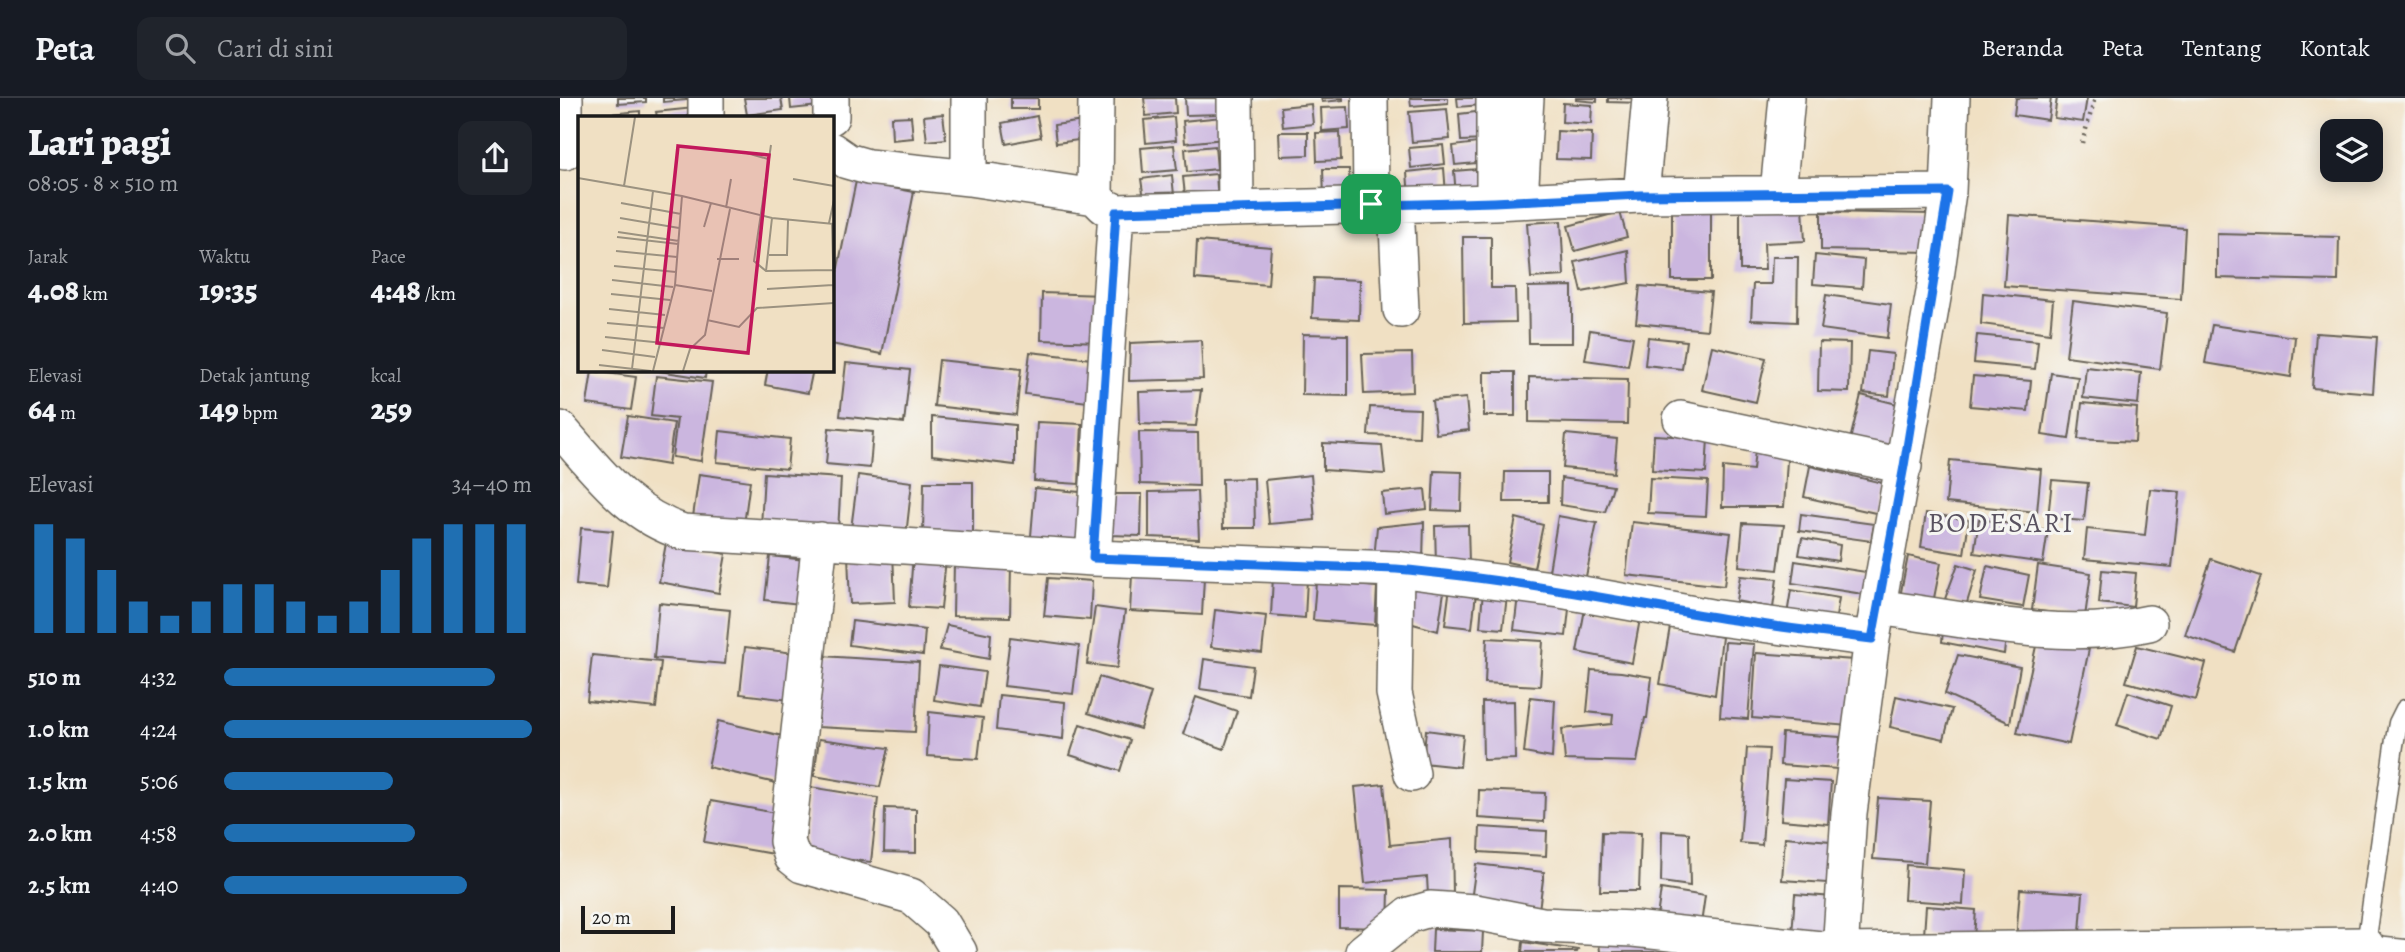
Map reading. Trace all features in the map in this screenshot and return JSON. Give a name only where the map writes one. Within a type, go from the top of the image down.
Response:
[{"type":"street","points":[[565,98],[568,151]]},
{"type":"street","points":[[706,98],[706,116]]},
{"type":"street","points":[[831,98],[831,116]]},
{"type":"street","points":[[969,98],[969,178]]},
{"type":"street","points":[[1093,558],[1106,205],[1096,98]]},
{"type":"street","points":[[1235,98],[1236,209]]},
{"type":"street","points":[[1370,98],[1401,310]]},
{"type":"street","points":[[1494,98],[1507,201]]},
{"type":"street","points":[[1507,201],[1526,98]]},
{"type":"street","points":[[1641,195],[1650,98]]},
{"type":"street","points":[[1778,193],[1787,98]]},
{"type":"street","points":[[1840,951],[1849,813],[1875,623],[1904,466],[1948,192],[1952,98]]},
{"type":"street","points":[[833,152],[847,162],[868,167],[969,178],[1106,205],[1236,209],[1641,195],[1948,192]]},
{"type":"street","points":[[1681,419],[1904,466]]},
{"type":"street","points":[[560,429],[628,504],[661,525],[683,532],[1093,558],[1396,569],[1560,590],[1711,617],[2006,625],[2078,631],[2120,630],[2149,623]]},
{"type":"street","points":[[820,540],[787,841],[792,857],[802,865],[911,896],[941,922],[959,952]]},
{"type":"street","points":[[1396,569],[1394,693],[1412,774]]},
{"type":"street","points":[[1363,952],[1409,915],[1430,909],[1475,912],[1542,925],[1633,929],[1840,951],[2366,945]]},
{"type":"lane","points":[[2405,709],[2398,723],[2394,745],[2366,945],[2405,949]]},
{"type":"path","points":[[2082,143],[2095,98]]},
{"type":"building","points":[[618,98],[646,98],[646,102],[618,104]]},
{"type":"building","points":[[663,98],[686,98],[686,100],[663,102]]},
{"type":"building","points":[[744,98],[781,98],[783,110],[747,115]]},
{"type":"building","points":[[790,98],[827,98],[828,105],[791,109]]},
{"type":"building","points":[[1011,98],[1038,98],[1038,109],[1011,109]]},
{"type":"building","points":[[1144,98],[1175,98],[1176,113],[1146,116]]},
{"type":"building","points":[[1185,98],[1221,98],[1222,114],[1186,115]]},
{"type":"building","points":[[1321,98],[1343,98],[1343,100],[1322,102]]},
{"type":"building","points":[[1410,98],[1448,98],[1448,103],[1411,106]]},
{"type":"building","points":[[1457,98],[1492,98],[1493,104],[1458,107]]},
{"type":"building","points":[[1597,98],[1597,102],[1576,100]]},
{"type":"building","points":[[1608,98],[1642,98],[1642,103],[1608,102]]},
{"type":"building","points":[[2016,98],[2051,98],[2048,120],[2014,115]]},
{"type":"building","points":[[2057,98],[2087,98],[2083,122],[2054,118]]},
{"type":"building","points":[[1563,103],[1592,105],[1591,124],[1562,122]]},
{"type":"building","points":[[1311,104],[1313,124],[1283,127],[1281,107]]},
{"type":"building","points":[[1348,107],[1349,129],[1322,131],[1321,108]]},
{"type":"building","points":[[694,108],[695,116],[657,116],[656,112]]},
{"type":"building","points":[[1447,109],[1450,139],[1412,142],[1409,112]]},
{"type":"building","points":[[640,111],[640,116],[610,114]]},
{"type":"building","points":[[1484,111],[1486,140],[1461,141],[1459,114]]},
{"type":"building","points":[[943,114],[946,139],[927,141],[924,116]]},
{"type":"building","points":[[911,116],[913,138],[892,140],[891,117]]},
{"type":"building","points":[[1037,116],[1041,137],[1006,144],[1002,123]]},
{"type":"building","points":[[1174,117],[1176,140],[1146,143],[1144,120]]},
{"type":"building","points":[[1222,117],[1224,139],[1185,143],[1183,121]]},
{"type":"building","points":[[1084,121],[1086,139],[1056,143],[1054,125]]},
{"type":"building","points":[[1557,131],[1592,133],[1591,160],[1556,159]]},
{"type":"building","points":[[1279,132],[1308,132],[1308,155],[1280,156]]},
{"type":"building","points":[[1340,132],[1341,160],[1317,161],[1316,133]]},
{"type":"building","points":[[1485,142],[1487,162],[1455,165],[1453,146]]},
{"type":"building","points":[[1174,145],[1177,170],[1143,173],[1141,148]]},
{"type":"building","points":[[1443,145],[1445,164],[1411,168],[1409,148]]},
{"type":"building","points":[[1215,146],[1217,169],[1187,172],[1185,149]]},
{"type":"building","points":[[1444,168],[1446,194],[1409,198],[1407,172]]},
{"type":"building","points":[[1490,168],[1492,192],[1456,196],[1454,171]]},
{"type":"building","points":[[1323,169],[1349,169],[1350,197],[1324,198]]},
{"type":"building","points":[[1216,174],[1218,202],[1186,204],[1183,177]]},
{"type":"building","points":[[1172,175],[1174,195],[1144,199],[1141,179]]},
{"type":"building","points":[[856,181],[914,192],[882,354],[833,344],[833,291]]},
{"type":"building","points":[[1672,204],[1711,204],[1711,280],[1672,280]]},
{"type":"building","points":[[1803,207],[1805,241],[1764,243],[1765,270],[1740,270],[1740,211]]},
{"type":"building","points":[[1620,212],[1627,237],[1575,251],[1568,226]]},
{"type":"building","points":[[1821,212],[1933,214],[1932,252],[1821,250]]},
{"type":"building","points":[[2009,215],[2185,228],[2181,299],[2004,286]]},
{"type":"building","points":[[1561,221],[1564,276],[1531,278],[1527,223]]},
{"type":"building","points":[[2217,234],[2339,237],[2338,281],[2217,278]]},
{"type":"building","points":[[1463,237],[1491,237],[1491,288],[1515,288],[1516,322],[1464,323]]},
{"type":"building","points":[[1197,241],[1271,247],[1268,285],[1195,279]]},
{"type":"building","points":[[1628,250],[1630,283],[1582,292],[1575,262]]},
{"type":"building","points":[[1815,255],[1864,260],[1862,288],[1813,284]]},
{"type":"building","points":[[1772,257],[1798,257],[1797,322],[1751,320],[1753,284],[1771,284]]},
{"type":"building","points":[[1314,278],[1360,280],[1359,320],[1312,318]]},
{"type":"building","points":[[1572,286],[1572,343],[1529,343],[1528,287]]},
{"type":"building","points":[[1640,286],[1711,292],[1707,330],[1636,323]]},
{"type":"building","points":[[1042,293],[1103,295],[1101,342],[1041,340]]},
{"type":"building","points":[[1983,293],[2053,300],[2050,333],[1981,324]]},
{"type":"building","points":[[1826,295],[1891,304],[1887,338],[1821,329]]},
{"type":"building","points":[[2073,301],[2167,313],[2160,369],[2066,356]]},
{"type":"building","points":[[2212,325],[2295,337],[2291,377],[2205,363]]},
{"type":"building","points":[[1590,330],[1633,337],[1628,366],[1585,360]]},
{"type":"building","points":[[2316,333],[2377,337],[2373,393],[2312,388]]},
{"type":"building","points":[[1303,334],[1348,335],[1348,396],[1302,395]]},
{"type":"building","points":[[1977,335],[2038,341],[2035,369],[1974,363]]},
{"type":"building","points":[[1648,337],[1686,341],[1682,369],[1645,365]]},
{"type":"building","points":[[1201,340],[1203,379],[1129,381],[1130,343]]},
{"type":"building","points":[[1819,342],[1850,343],[1849,392],[1818,391]]},
{"type":"building","points":[[1712,346],[1766,358],[1756,402],[1702,390]]},
{"type":"building","points":[[1868,351],[1893,354],[1889,396],[1863,393]]},
{"type":"building","points":[[1030,352],[1100,360],[1095,403],[1025,394]]},
{"type":"building","points":[[1412,353],[1413,392],[1364,394],[1362,354]]},
{"type":"building","points":[[939,360],[1021,369],[1016,415],[934,406]]},
{"type":"building","points":[[846,363],[910,370],[904,423],[840,416]]},
{"type":"building","points":[[2086,367],[2141,373],[2138,404],[2083,398]]},
{"type":"building","points":[[592,371],[636,377],[631,410],[587,404]]},
{"type":"building","points":[[659,371],[706,371],[705,378]]},
{"type":"building","points":[[768,371],[813,371],[808,393],[765,385]]},
{"type":"building","points":[[1484,372],[1515,372],[1515,416],[1484,416]]},
{"type":"building","points":[[2051,373],[2078,377],[2069,439],[2042,435]]},
{"type":"building","points":[[656,376],[712,382],[701,461],[672,457],[677,419],[651,416]]},
{"type":"building","points":[[1973,376],[2031,381],[2028,411],[1970,406]]},
{"type":"building","points":[[1529,377],[1628,379],[1627,424],[1529,422]]},
{"type":"building","points":[[1201,390],[1196,426],[1140,424],[1139,392]]},
{"type":"building","points":[[1861,395],[1901,405],[1889,454],[1849,444]]},
{"type":"building","points":[[1466,398],[1469,430],[1436,434],[1432,401]]},
{"type":"building","points":[[2082,403],[2137,408],[2135,442],[2078,439]]},
{"type":"building","points":[[1370,407],[1420,409],[1419,437],[1368,435]]},
{"type":"building","points":[[628,416],[674,423],[668,465],[621,457]]},
{"type":"building","points":[[932,417],[1015,425],[1015,465],[932,455]]},
{"type":"building","points":[[1037,422],[1082,424],[1079,484],[1034,481]]},
{"type":"building","points":[[829,428],[873,432],[870,468],[826,464]]},
{"type":"building","points":[[720,431],[790,439],[787,469],[717,462]]},
{"type":"building","points":[[1139,432],[1198,433],[1199,486],[1140,484]]},
{"type":"building","points":[[1566,434],[1617,439],[1614,473],[1563,468]]},
{"type":"building","points":[[1654,435],[1708,438],[1706,473],[1652,470]]},
{"type":"building","points":[[1756,439],[1788,445],[1784,507],[1722,507],[1723,467],[1753,470]]},
{"type":"building","points":[[1323,443],[1382,446],[1385,474],[1323,470]]},
{"type":"building","points":[[1950,460],[2041,469],[2037,512],[1946,503]]},
{"type":"building","points":[[1810,466],[1887,484],[1880,514],[1804,497]]},
{"type":"building","points":[[1434,471],[1462,472],[1461,511],[1432,510]]},
{"type":"building","points":[[1505,472],[1548,472],[1548,502],[1504,502]]},
{"type":"building","points":[[764,473],[841,478],[838,532],[761,527]]},
{"type":"building","points":[[699,474],[750,481],[743,532],[692,524]]},
{"type":"building","points":[[858,475],[912,482],[906,536],[851,529]]},
{"type":"building","points":[[1311,475],[1315,520],[1269,524],[1265,480]]},
{"type":"building","points":[[1254,478],[1255,528],[1223,528],[1222,479]]},
{"type":"building","points":[[1561,478],[1613,486],[1605,512],[1560,505]]},
{"type":"building","points":[[1650,478],[1708,481],[1706,516],[1648,513]]},
{"type":"building","points":[[2052,480],[2088,483],[2084,521],[2048,518]]},
{"type":"building","points":[[924,482],[973,482],[973,537],[923,536]]},
{"type":"building","points":[[1035,488],[1091,493],[1086,553],[1030,548]]},
{"type":"building","points":[[1425,489],[1427,509],[1384,514],[1382,493]]},
{"type":"building","points":[[2150,489],[2180,492],[2172,567],[2084,559],[2087,529],[2145,535]]},
{"type":"building","points":[[1197,491],[1199,539],[1149,537],[1149,492]]},
{"type":"building","points":[[1111,494],[1142,494],[1141,536],[1110,535]]},
{"type":"building","points":[[1926,513],[1969,520],[1964,554],[1921,547]]},
{"type":"building","points":[[1801,514],[1874,524],[1871,541],[1799,531]]},
{"type":"building","points":[[1558,516],[1597,523],[1584,586],[1549,571]]},
{"type":"building","points":[[1516,518],[1543,525],[1534,568],[1507,562]]},
{"type":"building","points":[[1979,519],[2048,530],[2043,563],[1974,553]]},
{"type":"building","points":[[1424,522],[1423,562],[1374,559],[1377,527]]},
{"type":"building","points":[[1632,522],[1731,533],[1724,586],[1626,575]]},
{"type":"building","points":[[1743,523],[1784,525],[1778,570],[1739,566]]},
{"type":"building","points":[[1468,525],[1469,563],[1436,564],[1435,526]]},
{"type":"building","points":[[581,528],[613,531],[607,588],[576,585]]},
{"type":"building","points":[[1802,538],[1840,545],[1838,561],[1799,555]]},
{"type":"building","points":[[666,543],[726,554],[719,593],[659,582]]},
{"type":"building","points":[[893,552],[895,602],[850,604],[848,555]]},
{"type":"building","points":[[913,555],[946,558],[941,609],[909,607]]},
{"type":"building","points":[[770,556],[814,561],[809,605],[765,600]]},
{"type":"building","points":[[1908,556],[1941,563],[1933,603],[1900,597]]},
{"type":"building","points":[[2211,559],[2261,576],[2235,652],[2185,635]]},
{"type":"building","points":[[1795,561],[1866,572],[1863,594],[1792,583]]},
{"type":"building","points":[[954,562],[1011,564],[1010,617],[953,616]]},
{"type":"building","points":[[1958,564],[1977,570],[1966,606],[1945,599]]},
{"type":"building","points":[[2038,565],[2091,573],[2085,617],[2032,610]]},
{"type":"building","points":[[1987,566],[2029,575],[2023,607],[1980,600]]},
{"type":"building","points":[[2102,570],[2136,573],[2133,607],[2099,603]]},
{"type":"building","points":[[1132,575],[1204,578],[1202,615],[1130,611]]},
{"type":"building","points":[[1740,576],[1777,579],[1773,608],[1736,601]]},
{"type":"building","points":[[1273,577],[1307,579],[1305,618],[1271,615]]},
{"type":"building","points":[[1048,578],[1092,581],[1090,620],[1044,616]]},
{"type":"building","points":[[1451,579],[1477,584],[1472,628],[1445,625]]},
{"type":"building","points":[[1316,582],[1377,587],[1375,625],[1313,620]]},
{"type":"building","points":[[1413,587],[1444,592],[1438,631],[1406,622]]},
{"type":"building","points":[[1791,590],[1839,598],[1834,630],[1786,621]]},
{"type":"building","points":[[1483,591],[1507,596],[1503,629],[1480,627]]},
{"type":"building","points":[[1518,595],[1570,600],[1566,636],[1514,630]]},
{"type":"building","points":[[659,603],[730,610],[725,664],[654,658]]},
{"type":"building","points":[[1095,607],[1125,611],[1117,668],[1087,664]]},
{"type":"building","points":[[1585,609],[1640,619],[1632,663],[1577,652]]},
{"type":"building","points":[[1215,610],[1266,616],[1262,653],[1211,647]]},
{"type":"building","points":[[1944,619],[2007,628],[2004,654],[1942,642]]},
{"type":"building","points":[[852,621],[925,630],[923,655],[849,645]]},
{"type":"building","points":[[947,625],[991,634],[989,659],[940,650]]},
{"type":"building","points":[[1670,627],[1722,637],[1715,695],[1660,684]]},
{"type":"building","points":[[1010,637],[1079,646],[1073,694],[1004,686]]},
{"type":"building","points":[[2038,637],[2089,649],[2069,744],[2017,733]]},
{"type":"building","points":[[1487,638],[1543,641],[1540,686],[1485,683]]},
{"type":"building","points":[[1725,642],[1754,644],[1748,719],[1720,717]]},
{"type":"building","points":[[2137,646],[2206,663],[2196,700],[2126,682]]},
{"type":"building","points":[[745,647],[803,654],[798,701],[740,694]]},
{"type":"building","points":[[1756,653],[1854,660],[1849,726],[1752,718]]},
{"type":"building","points":[[592,655],[661,662],[656,708],[587,701]]},
{"type":"building","points":[[1958,655],[2020,667],[2010,723],[1945,694]]},
{"type":"building","points":[[821,656],[919,662],[915,732],[817,727]]},
{"type":"building","points":[[1204,659],[1253,666],[1249,696],[1200,689]]},
{"type":"building","points":[[939,666],[985,672],[980,707],[934,700]]},
{"type":"building","points":[[1591,670],[1652,677],[1647,718],[1637,762],[1565,760],[1562,729],[1612,724],[1613,715],[1587,712]]},
{"type":"building","points":[[1099,677],[1151,693],[1140,729],[1088,713]]},
{"type":"building","points":[[2128,692],[2171,706],[2161,739],[2117,725]]},
{"type":"building","points":[[999,695],[1065,702],[1063,739],[996,730]]},
{"type":"building","points":[[1896,696],[1952,709],[1944,739],[1890,727]]},
{"type":"building","points":[[1196,697],[1237,711],[1224,749],[1183,734]]},
{"type":"building","points":[[1530,697],[1555,700],[1552,758],[1524,753]]},
{"type":"building","points":[[1514,701],[1515,759],[1483,760],[1482,702]]},
{"type":"building","points":[[929,712],[983,718],[978,759],[927,756]]},
{"type":"building","points":[[718,721],[791,738],[780,784],[708,767]]},
{"type":"building","points":[[1080,724],[1130,740],[1120,771],[1070,755]]},
{"type":"building","points":[[1426,730],[1463,735],[1460,767],[1423,763]]},
{"type":"building","points":[[1782,733],[1840,737],[1838,769],[1780,765]]},
{"type":"building","points":[[819,739],[889,748],[880,787],[814,776]]},
{"type":"building","points":[[1747,748],[1769,749],[1762,845],[1740,843]]},
{"type":"building","points":[[1784,779],[1831,782],[1828,824],[1781,820]]},
{"type":"building","points":[[1384,784],[1390,845],[1452,839],[1453,894],[1428,895],[1427,877],[1365,883],[1355,787]]},
{"type":"building","points":[[810,787],[878,798],[871,862],[804,855]]},
{"type":"building","points":[[1479,790],[1545,793],[1544,822],[1478,818]]},
{"type":"building","points":[[1878,798],[1930,801],[1925,863],[1873,859]]},
{"type":"building","points":[[711,801],[781,814],[774,854],[704,842]]},
{"type":"building","points":[[885,808],[916,809],[916,853],[884,852]]},
{"type":"building","points":[[1480,827],[1547,831],[1546,856],[1479,852]]},
{"type":"building","points":[[1662,831],[1689,833],[1690,886],[1661,882]]},
{"type":"building","points":[[1602,832],[1641,833],[1639,891],[1600,891]]},
{"type":"building","points":[[1785,837],[1830,841],[1827,883],[1782,880]]},
{"type":"building","points":[[1476,864],[1544,872],[1539,910],[1471,901]]},
{"type":"building","points":[[1906,865],[1965,870],[1963,904],[1904,900]]},
{"type":"building","points":[[1339,889],[1389,890],[1388,928],[1339,927]]},
{"type":"building","points":[[1661,889],[1705,896],[1700,931],[1656,924]]},
{"type":"building","points":[[2020,889],[2083,893],[2079,945],[2016,940]]},
{"type":"building","points":[[1795,894],[1833,897],[1830,938],[1792,935]]},
{"type":"building","points":[[1926,906],[1976,910],[1974,938],[1924,935]]},
{"type":"building","points":[[1433,929],[1483,931],[1482,952],[1432,952]]},
{"type":"building","points":[[1670,939],[1672,952],[1600,952],[1599,942]]},
{"type":"building","points":[[1523,942],[1578,950],[1522,952]]},
{"type":"district","name":"BODESARI","points":[[2001,523]]},
{"type":"route","points":[[1948,192],[1934,292],[1872,639],[1711,617],[1446,573],[1093,558],[1116,212],[1371,204],[1641,195],[1948,192]]}]
